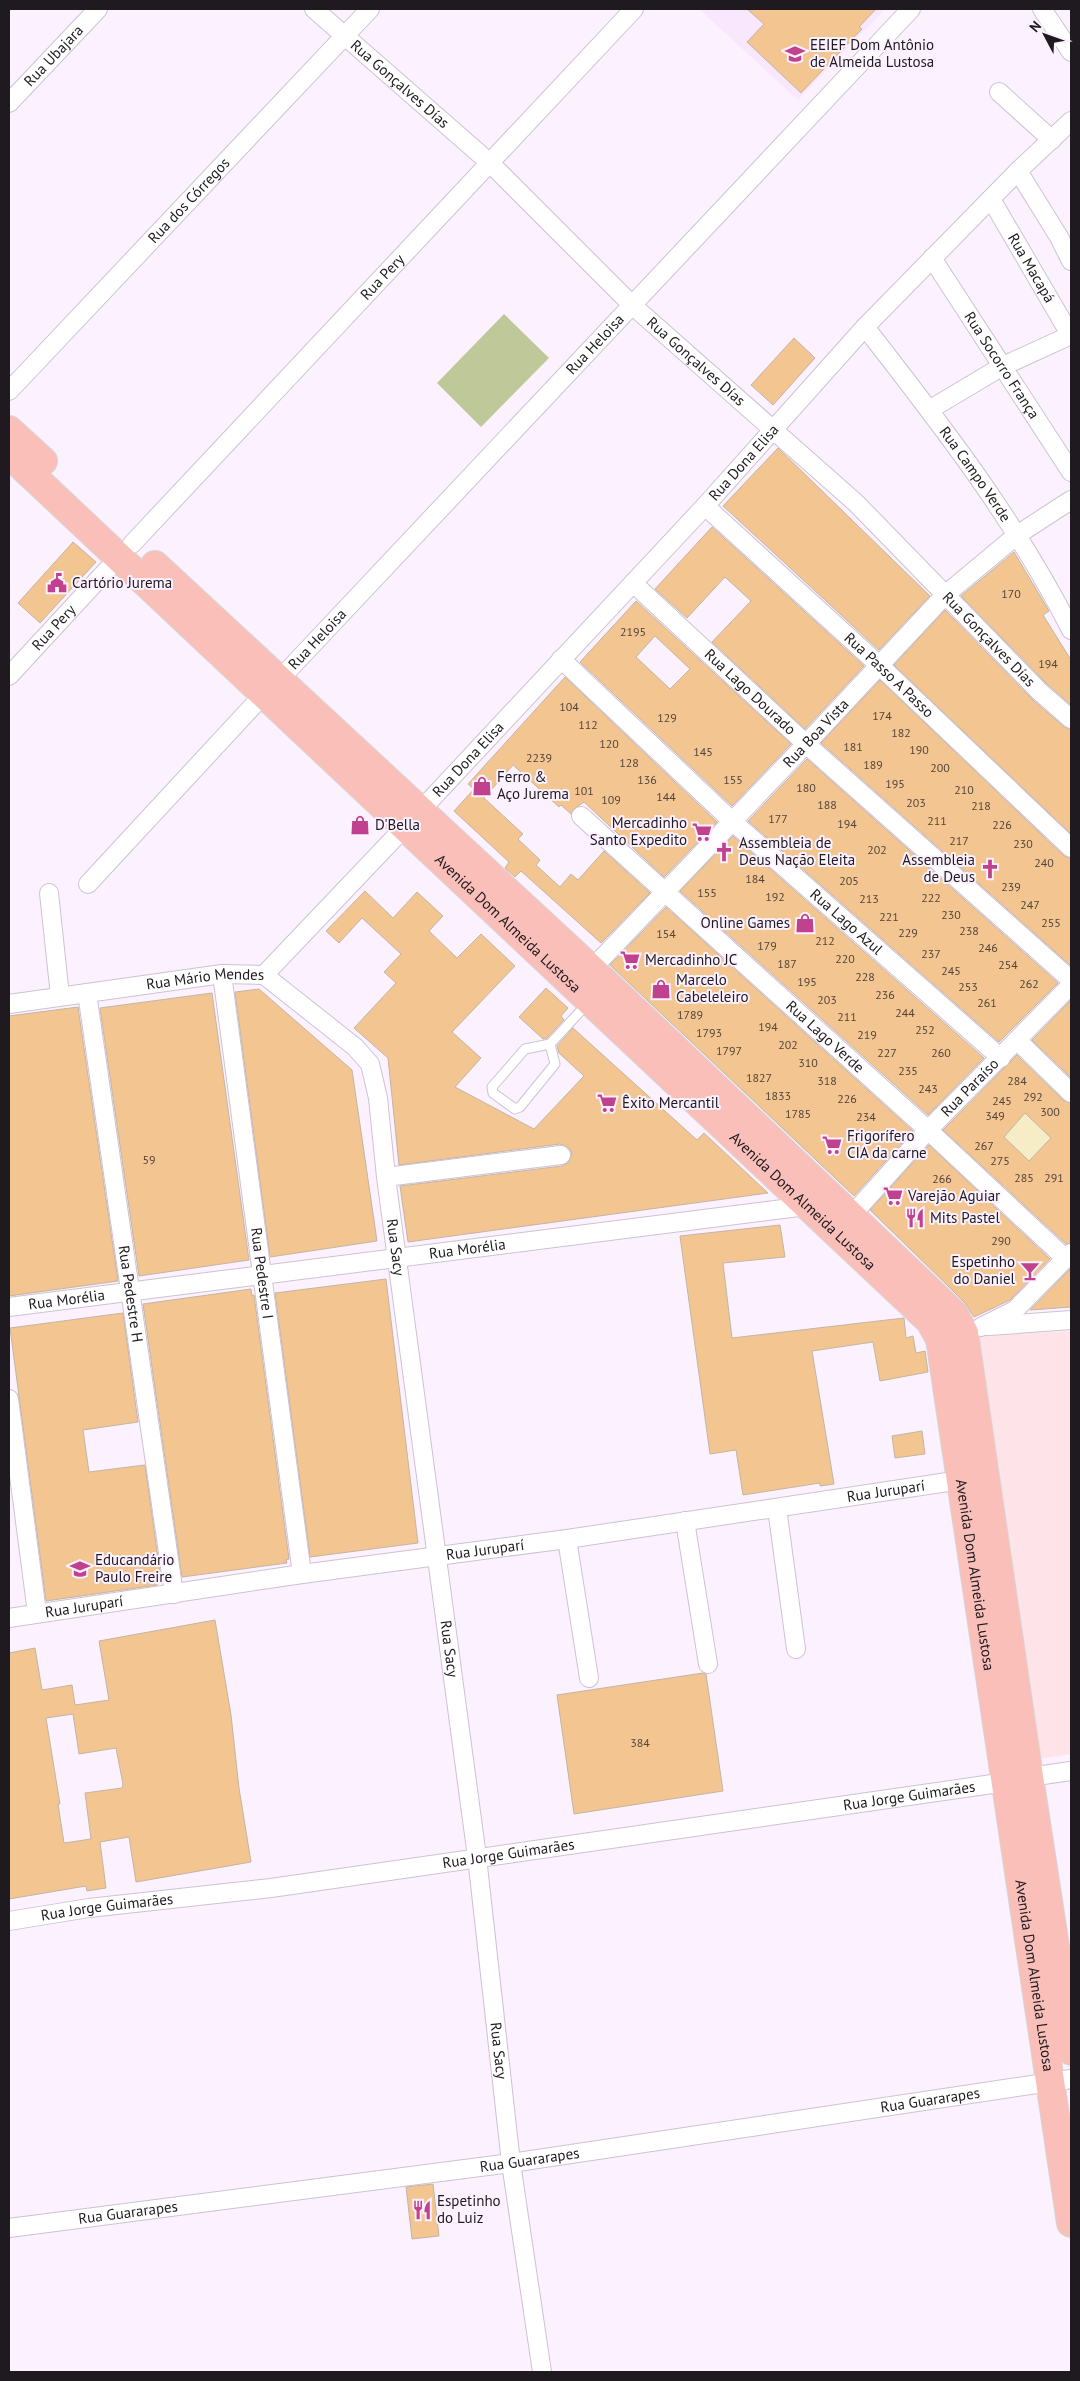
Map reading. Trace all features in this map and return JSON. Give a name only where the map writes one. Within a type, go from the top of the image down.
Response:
[{"type":"main road","name":"Avenida Dom Almeida Lustosa","points":[[9,430],[125,550],[414,818],[586,984],[780,1163],[851,1216],[972,1330],[1017,1780]]},
{"type":"main road","name":"Avenida Dom Almeida Lustosa","points":[[9,454],[125,550]]},
{"type":"main road","name":"Avenida Dom Almeida Lustosa","points":[[780,1163],[807,1206],[930,1320],[940,1338],[961,1480],[1017,1780],[1028,1850],[1061,2081],[1071,2223]]},
{"type":"main road","name":"Avenida Dom Almeida Lustosa","points":[[1028,1850],[1071,2052]]},
{"type":"street","name":"Rua Ubajara","points":[[9,102],[98,9]]},
{"type":"street","name":"Rua Gonçalves Días","points":[[314,9],[490,163],[632,305],[856,503],[1040,692],[1071,719]]},
{"type":"street","name":"Rua dos Córregos","points":[[9,391],[370,9]]},
{"type":"street","name":"Rua Pery","points":[[9,676],[125,550],[634,9]]},
{"type":"street","name":"Rua Heloisa","points":[[88,884],[271,687],[911,9]]},
{"type":"street","points":[[1042,9],[1071,52]]},
{"type":"street","points":[[999,92],[1052,140]]},
{"type":"street","name":"Rua Dona Elisa","points":[[414,818],[705,506],[865,327],[1018,171],[1071,120]]},
{"type":"street","points":[[1018,171],[1059,237],[1071,261]]},
{"type":"street","name":"Rua Macapá","points":[[991,199],[1071,335]]},
{"type":"street","name":"Rua Socorro França","points":[[932,258],[972,317],[1001,367],[1071,472]]},
{"type":"street","name":"Rua Campo Verde","points":[[865,327],[929,410],[1017,535],[1067,609],[1071,630]]},
{"type":"street","points":[[929,410],[1001,367],[1071,335]]},
{"type":"street","name":"Rua Boa Vista","points":[[586,984],[665,894],[945,595],[1017,535],[1071,500]]},
{"type":"street","name":"Rua Passo A Passo","points":[[705,506],[879,665],[1071,848]]},
{"type":"street","name":"Rua Lago Dourado","points":[[633,583],[806,744],[1071,980]]},
{"type":"street","name":"Rua Lago Azul","points":[[561,659],[733,822],[1001,1058]]},
{"type":"street","name":"Rua Lago Verde","points":[[581,816],[665,894],[1069,1256]]},
{"type":"street","name":"Rua Mário Mendes","points":[[9,1004],[222,974],[264,974],[414,818]]},
{"type":"street","points":[[49,893],[60,996]]},
{"type":"street","name":"Rua Pedestre I","points":[[222,974],[302,1574]]},
{"type":"street","name":"Rua Sacy","points":[[264,974],[355,1047],[370,1064],[378,1098],[386,1177],[477,1857],[511,2163],[542,2372]]},
{"type":"street","name":"Rua Paraíso","points":[[851,1216],[928,1130],[1018,1041],[1071,985]]},
{"type":"street","name":"Rua Pedestre H","points":[[87,993],[174,1594]]},
{"type":"street","points":[[1018,1041],[1071,1093]]},
{"type":"street","points":[[386,1177],[561,1155]]},
{"type":"street","name":"Rua Morélia","points":[[9,1307],[807,1206]]},
{"type":"street","points":[[972,1330],[1015,1310],[1069,1256]]},
{"type":"street","points":[[972,1330],[1071,1320]]},
{"type":"street","points":[[9,1399],[38,1613]]},
{"type":"street","name":"Rua Juruparí","points":[[9,1618],[302,1574],[567,1539],[961,1480]]},
{"type":"street","points":[[777,1508],[796,1649]]},
{"type":"street","points":[[685,1521],[708,1664]]},
{"type":"street","points":[[567,1539],[589,1678]]},
{"type":"street","name":"Rua Jorge Guimarães","points":[[9,1921],[89,1908],[271,1888],[1071,1771]]},
{"type":"street","name":"Rua Guararapes","points":[[9,2228],[511,2163],[1061,2081]]},
{"type":"lane","points":[[550,1044],[531,1047],[522,1052],[492,1087],[493,1093],[514,1109],[520,1107],[555,1064],[550,1044],[586,984]]},
{"type":"shaded area","name":"EEIEF Dom Antônio de Almeida Lustosa","points":[[699,9],[885,9],[798,100]]},
{"type":"shaded area","points":[[1071,1331],[1071,1754],[1039,1759],[977,1342],[980,1336]]},
{"type":"green space","points":[[504,314],[549,358],[481,427],[437,383]]},
{"type":"sand","points":[[1017,1105],[1061,1147],[1044,1163],[1035,1155],[1028,1161],[1004,1137],[1018,1121],[1010,1113]]},
{"type":"building","name":"EEIEF Dom Antônio de Almeida Lustosa","points":[[747,9],[876,9],[859,27],[862,29],[801,93],[747,42],[764,24]]},
{"type":"building","points":[[794,338],[815,358],[773,405],[751,385]]},
{"type":"building","points":[[778,448],[930,596],[879,650],[723,506]]},
{"type":"building","points":[[712,527],[864,666],[805,729],[712,642],[751,601],[725,577],[687,618],[655,589]]},
{"type":"building","name":"Cartório Jurema","points":[[73,542],[96,562],[40,623],[18,603]]},
{"type":"building","points":[[1014,552],[1049,611],[1043,615],[1071,660],[1071,705],[1047,684],[961,596]]},
{"type":"building","points":[[636,601],[791,744],[732,806],[580,662]],"holes":[[[655,636],[690,669],[670,689],[636,657]]]},
{"type":"building","points":[[945,610],[1033,700],[1064,727],[1071,729],[1071,834],[894,665]]},
{"type":"building","points":[[565,677],[717,822],[664,877],[584,802],[574,809],[571,814],[561,805],[559,807],[513,765],[484,798],[523,834],[518,839],[540,860],[536,865],[560,887],[571,874],[578,880],[604,851],[650,893],[601,943],[521,871],[515,877],[505,868],[509,862],[454,811],[474,789],[468,784]]},
{"type":"building","points":[[880,680],[1064,856],[1071,858],[1071,966],[821,743]]},
{"type":"building","points":[[807,759],[1058,983],[999,1042],[748,821]]},
{"type":"building","points":[[733,836],[984,1058],[928,1115],[680,891]]},
{"type":"building","points":[[365,891],[393,918],[417,892],[443,916],[429,931],[457,958],[481,934],[515,966],[452,1032],[481,1058],[455,1087],[534,1129],[584,1076],[559,1053],[557,1046],[573,1028],[697,1140],[704,1133],[768,1193],[408,1242],[400,1186],[562,1166],[568,1163],[572,1154],[569,1148],[560,1144],[399,1165],[388,1058],[354,1028],[396,983],[384,972],[401,954],[362,918],[339,943],[326,931]]},
{"type":"building","points":[[666,907],[913,1131],[854,1196],[610,965]]},
{"type":"building","points":[[546,988],[568,1008],[561,1016],[564,1020],[547,1038],[543,1039],[519,1017]]},
{"type":"building","points":[[259,989],[352,1070],[377,1241],[270,1257],[235,992]]},
{"type":"building","points":[[212,993],[249,1260],[139,1276],[100,1008]]},
{"type":"building","points":[[1071,1000],[1071,1078],[1032,1040]]},
{"type":"building","points":[[78,1007],[118,1281],[9,1296],[9,1016]]},
{"type":"building","points":[[1017,1055],[1064,1101],[1071,1103],[1071,1243],[1066,1244],[943,1130]],"holes":[[[1025,1113],[1051,1138],[1029,1161],[1004,1137]]]},
{"type":"building","points":[[929,1145],[1050,1259],[1010,1300],[974,1317],[965,1303],[870,1210]]},
{"type":"building","points":[[780,1225],[785,1257],[723,1263],[732,1338],[904,1318],[906,1338],[913,1336],[916,1353],[925,1351],[928,1372],[880,1381],[873,1342],[812,1351],[834,1484],[820,1486],[820,1483],[743,1495],[736,1450],[710,1454],[680,1236]]},
{"type":"building","points":[[1071,1268],[1071,1307],[1030,1310]]},
{"type":"building","points":[[386,1279],[418,1543],[310,1557],[275,1293]]},
{"type":"building","points":[[251,1289],[252,1296],[254,1295],[289,1559],[286,1560],[287,1563],[182,1577],[143,1304]]},
{"type":"building","points":[[123,1313],[138,1422],[83,1430],[89,1472],[145,1465],[161,1580],[157,1580],[157,1585],[46,1601],[10,1328]]},
{"type":"building","points":[[922,1431],[925,1454],[895,1458],[892,1436]]},
{"type":"building","points":[[215,1620],[231,1715],[239,1788],[251,1862],[136,1882],[129,1837],[100,1842],[106,1888],[87,1891],[86,1886],[9,1899],[9,1653],[35,1648],[42,1690],[72,1685],[75,1705],[109,1700],[99,1641]],"holes":[[[73,1714],[79,1754],[116,1748],[123,1784],[122,1788],[85,1793],[91,1839],[64,1843],[58,1804],[60,1804],[46,1718]]]},
{"type":"building","points":[[706,1674],[723,1791],[574,1814],[557,1695]]},
{"type":"building","name":"Espetinho do Luiz","points":[[433,2184],[439,2236],[412,2239],[406,2187]]},
{"type":"place","name":"EEIEF Dom Antônio de Almeida Lustosa","points":[[795,54]]},
{"type":"place","name":"Cartório Jurema","points":[[57,583]]},
{"type":"place","name":"Ferro & Aço Jurema","points":[[482,786]]},
{"type":"place","name":"D'Bella","points":[[360,825]]},
{"type":"place","name":"Mercadinho Santo Expedito","points":[[702,832]]},
{"type":"place","name":"Assembleia de Deus Nação Eleita","points":[[724,852]]},
{"type":"place","name":"Assembleia de Deus","points":[[990,869]]},
{"type":"place","name":"Online Games","points":[[805,923]]},
{"type":"place","name":"Mercadinho JC","points":[[630,960]]},
{"type":"place","name":"Marcelo Cabeleleiro","points":[[661,989]]},
{"type":"place","name":"Êxito Mercantil","points":[[607,1103]]},
{"type":"place","name":"Frigorífero CIA da carne","points":[[832,1145]]},
{"type":"place","name":"Varejão Aguiar","points":[[893,1196]]},
{"type":"place","name":"Mits Pastel","points":[[915,1218]]},
{"type":"place","name":"Espetinho do Daniel","points":[[1030,1271]]},
{"type":"place","name":"Educandário Paulo Freire","points":[[80,1569]]},
{"type":"place","name":"Espetinho do Luiz","points":[[422,2210]]}]
